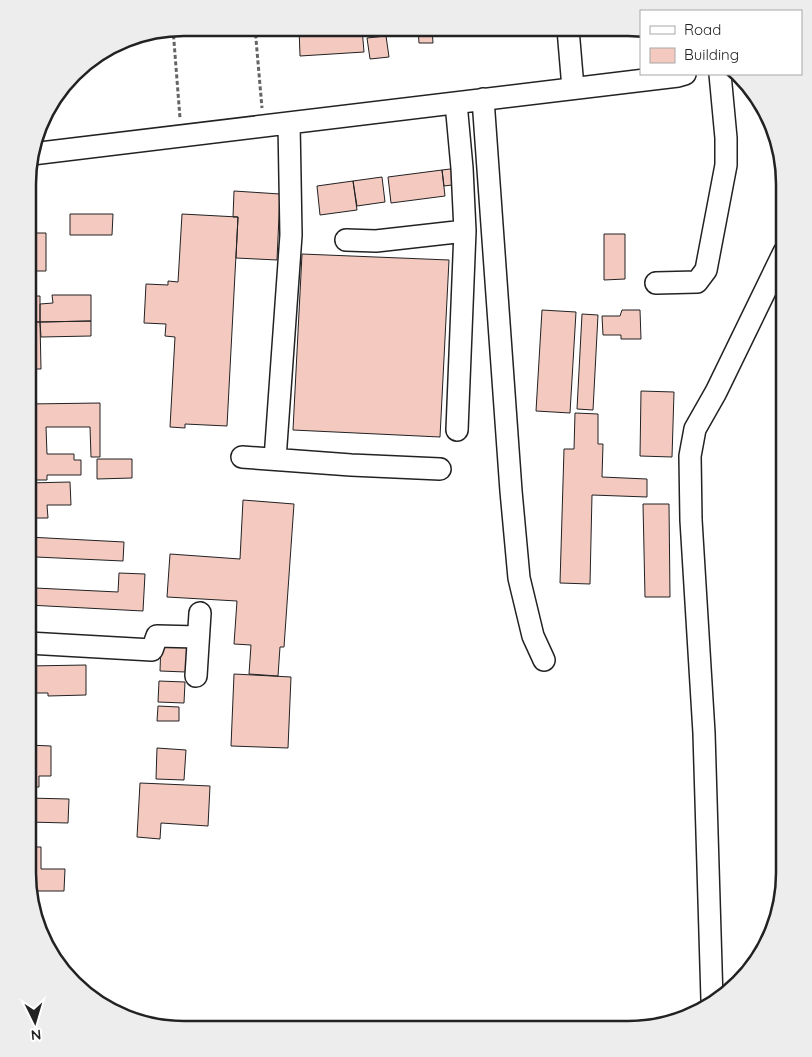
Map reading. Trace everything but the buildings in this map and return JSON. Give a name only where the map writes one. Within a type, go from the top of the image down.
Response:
[{"type":"street","points":[[569,36],[573,88]]},
{"type":"street","points":[[40,153],[677,75]]},
{"type":"street","points":[[656,283],[697,282],[706,270],[726,166],[726,138],[720,75]]},
{"type":"street","points":[[483,99],[510,481],[519,578],[534,636],[544,660]]},
{"type":"street","points":[[456,103],[465,231],[457,430]]},
{"type":"street","points":[[275,459],[291,235],[289,123]]},
{"type":"street","points":[[346,240],[376,241],[465,231]]},
{"type":"street","points":[[712,995],[704,733],[691,520],[690,456],[696,429],[776,269]]},
{"type":"street","points":[[242,457],[440,470]]},
{"type":"street","points":[[196,676],[200,613]]},
{"type":"street","points":[[36,643],[152,650],[157,636],[198,637]]},
{"type":"path","points":[[174,37],[181,136]]},
{"type":"path","points":[[256,37],[263,126]]}]
